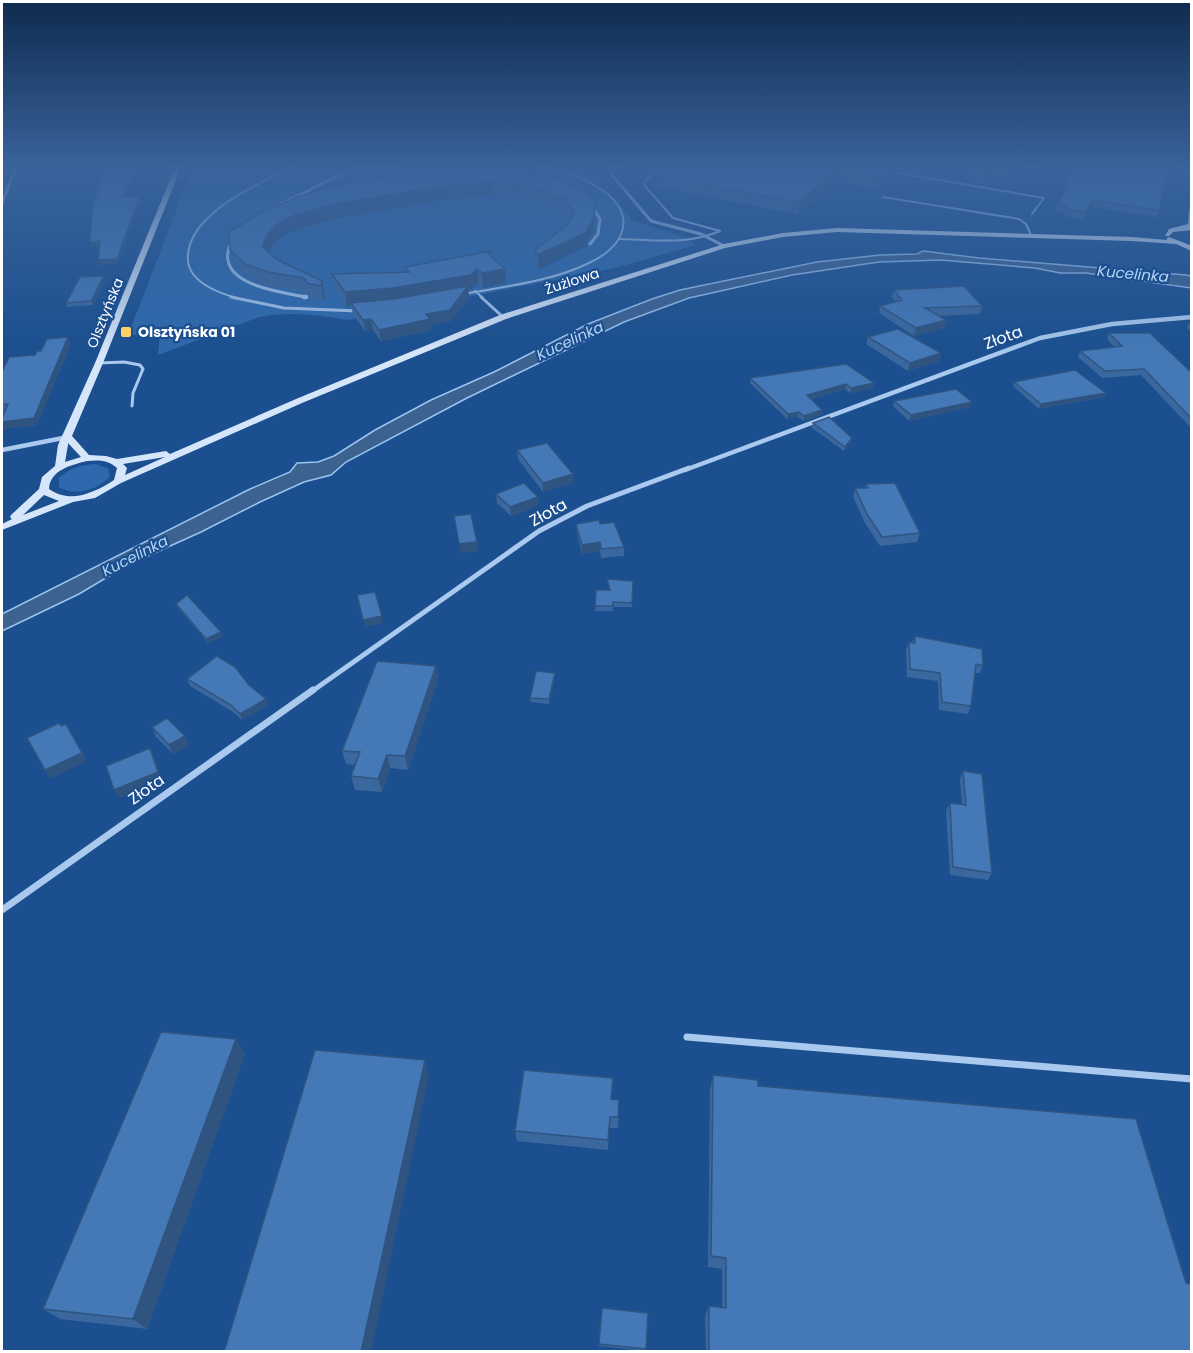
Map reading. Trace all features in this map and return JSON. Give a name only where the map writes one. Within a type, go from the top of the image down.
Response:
[{"type":"street","name":"Olsztyńska","points":[[44,490],[43,484],[46,477],[59,467],[61,451],[153,228]]},
{"type":"street","points":[[239,228],[229,244],[227,256],[229,265],[240,278],[267,290],[306,297]]},
{"type":"street","points":[[590,243],[598,234],[599,228]]},
{"type":"street","points":[[673,228],[706,237],[724,246]]},
{"type":"street","name":"Żużlowa","points":[[1132,239],[1167,235],[1171,230],[1187,228]]},
{"type":"street","name":"Żużlowa","points":[[71,499],[98,494],[118,481],[185,450],[503,317],[724,246],[783,235],[837,230],[1132,239],[1174,243]]},
{"type":"street","points":[[1167,235],[1174,243],[1189,249]]},
{"type":"street","points":[[229,244],[237,238]]},
{"type":"street","name":"Złota","points":[[2,910],[539,531],[587,506],[1040,338],[1112,324],[1191,317]]},
{"type":"street","points":[[2,450],[68,437],[87,458],[59,467]]},
{"type":"street","name":"Żużlowa","points":[[87,458],[117,462],[185,450]]},
{"type":"street","points":[[117,462],[122,468],[118,481]]},
{"type":"street","points":[[2,527],[32,504],[44,490],[59,499],[71,499]]},
{"type":"street","points":[[2,527],[71,499]]},
{"type":"lane","points":[[200,228],[187,248],[186,259],[197,281],[213,290],[254,303],[313,311],[366,310]]},
{"type":"lane","points":[[464,294],[572,270],[603,256],[620,239],[625,228]]},
{"type":"lane","points":[[620,239],[706,237],[719,230],[712,228]]},
{"type":"lane","points":[[1028,228],[1032,237]]},
{"type":"lane","points":[[475,291],[503,317]]},
{"type":"lane","points":[[99,363],[124,362],[140,365],[143,369],[133,393],[132,406]]},
{"type":"lane","points":[[687,1036],[1191,1079]]},
{"type":"shaded area","points":[[169,228],[657,228],[678,235],[696,245],[615,268],[348,320],[292,314],[259,317],[158,355],[160,333],[128,335]]},
{"type":"shaded area","points":[[95,464],[108,468],[110,476],[100,485],[79,492],[59,487],[59,478],[71,469]]},
{"type":"water","name":"Kucelinka","points":[[923,251],[979,258],[1186,275],[1191,276],[1191,288],[1086,273],[1060,273],[1035,268],[941,260],[879,262],[792,275],[689,298],[624,322],[467,398],[346,462],[331,475],[304,482],[260,502],[126,566],[79,594],[2,631],[2,614],[250,489],[290,472],[297,463],[318,462],[334,456],[375,430],[431,400],[494,372],[588,324],[680,290],[817,262],[880,255],[917,254]]},
{"type":"building","points":[[91,228],[128,228],[117,259],[98,260],[100,241],[90,242]]},
{"type":"building","points":[[235,228],[273,228],[262,246],[276,259],[322,281],[321,286],[307,283],[304,278],[268,272],[245,264],[230,250],[229,232]]},
{"type":"building","points":[[563,228],[587,228],[587,232],[538,255],[535,250]]},
{"type":"building","points":[[491,251],[489,254],[505,269],[482,273],[477,269],[471,275],[392,288],[345,292],[332,274],[409,272],[405,267]]},
{"type":"building","points":[[104,276],[91,301],[66,303],[80,277]]},
{"type":"building","points":[[468,286],[450,310],[426,314],[430,319],[379,330],[371,319],[363,320],[351,303],[394,299]]},
{"type":"building","points":[[964,286],[982,306],[925,308],[946,320],[916,328],[880,306],[902,300],[894,290]]},
{"type":"building","points":[[898,329],[941,353],[910,363],[868,337]]},
{"type":"building","points":[[1109,333],[1150,333],[1191,372],[1191,418],[1144,369],[1105,371],[1080,351],[1122,346]]},
{"type":"building","points":[[68,337],[34,418],[2,422],[8,404],[2,404],[2,372],[9,357],[35,355],[37,351],[41,351],[47,339]]},
{"type":"building","points":[[846,364],[874,383],[851,388],[846,384],[807,395],[822,410],[804,416],[799,412],[788,414],[750,378]]},
{"type":"building","points":[[1075,370],[1106,393],[1041,404],[1014,382]]},
{"type":"building","points":[[956,389],[972,402],[911,415],[894,401]]},
{"type":"building","points":[[829,417],[852,438],[845,447],[813,423]]},
{"type":"building","points":[[547,443],[573,474],[543,483],[517,450]]},
{"type":"building","points":[[524,483],[538,497],[510,507],[496,494]]},
{"type":"building","points":[[895,483],[920,533],[882,537],[867,514],[855,488],[868,488],[866,484]]},
{"type":"building","points":[[471,514],[477,542],[459,544],[454,516]]},
{"type":"building","points":[[599,520],[600,524],[614,522],[624,547],[601,549],[600,542],[582,545],[576,524]]},
{"type":"building","points":[[607,579],[633,581],[632,603],[613,602],[613,606],[595,606],[596,590],[610,590]]},
{"type":"building","points":[[375,592],[382,616],[363,620],[357,595]]},
{"type":"building","points":[[187,595],[221,632],[206,639],[176,604]]},
{"type":"building","points":[[915,636],[982,649],[983,666],[976,664],[971,706],[942,702],[940,673],[910,669],[909,642],[915,643]]},
{"type":"building","points":[[217,656],[235,667],[249,685],[266,699],[240,714],[231,705],[187,679]]},
{"type":"building","points":[[377,661],[436,666],[405,756],[387,755],[378,779],[351,776],[360,752],[342,751]]},
{"type":"building","points":[[536,671],[555,673],[549,699],[530,698]]},
{"type":"building","points":[[167,718],[185,736],[169,745],[152,727]]},
{"type":"building","points":[[59,723],[61,726],[66,724],[82,753],[45,770],[27,738]]},
{"type":"building","points":[[150,748],[158,772],[114,790],[106,766]]},
{"type":"building","points":[[963,771],[982,774],[992,873],[953,867],[950,803],[966,805]]},
{"type":"building","points":[[161,1032],[236,1039],[133,1319],[43,1309]]},
{"type":"building","points":[[315,1050],[425,1060],[361,1352],[224,1352]]},
{"type":"building","points":[[524,1070],[613,1078],[611,1099],[619,1100],[618,1117],[610,1117],[608,1140],[515,1131]]},
{"type":"building","points":[[713,1075],[758,1080],[758,1086],[1136,1119],[1186,1283],[1191,1284],[1191,1352],[709,1352],[709,1306],[726,1308],[726,1258],[711,1256]]},
{"type":"building","points":[[602,1308],[648,1313],[646,1349],[599,1344]]},
{"type":"place","name":"Olsztyńska 01","points":[[126,332]]}]
